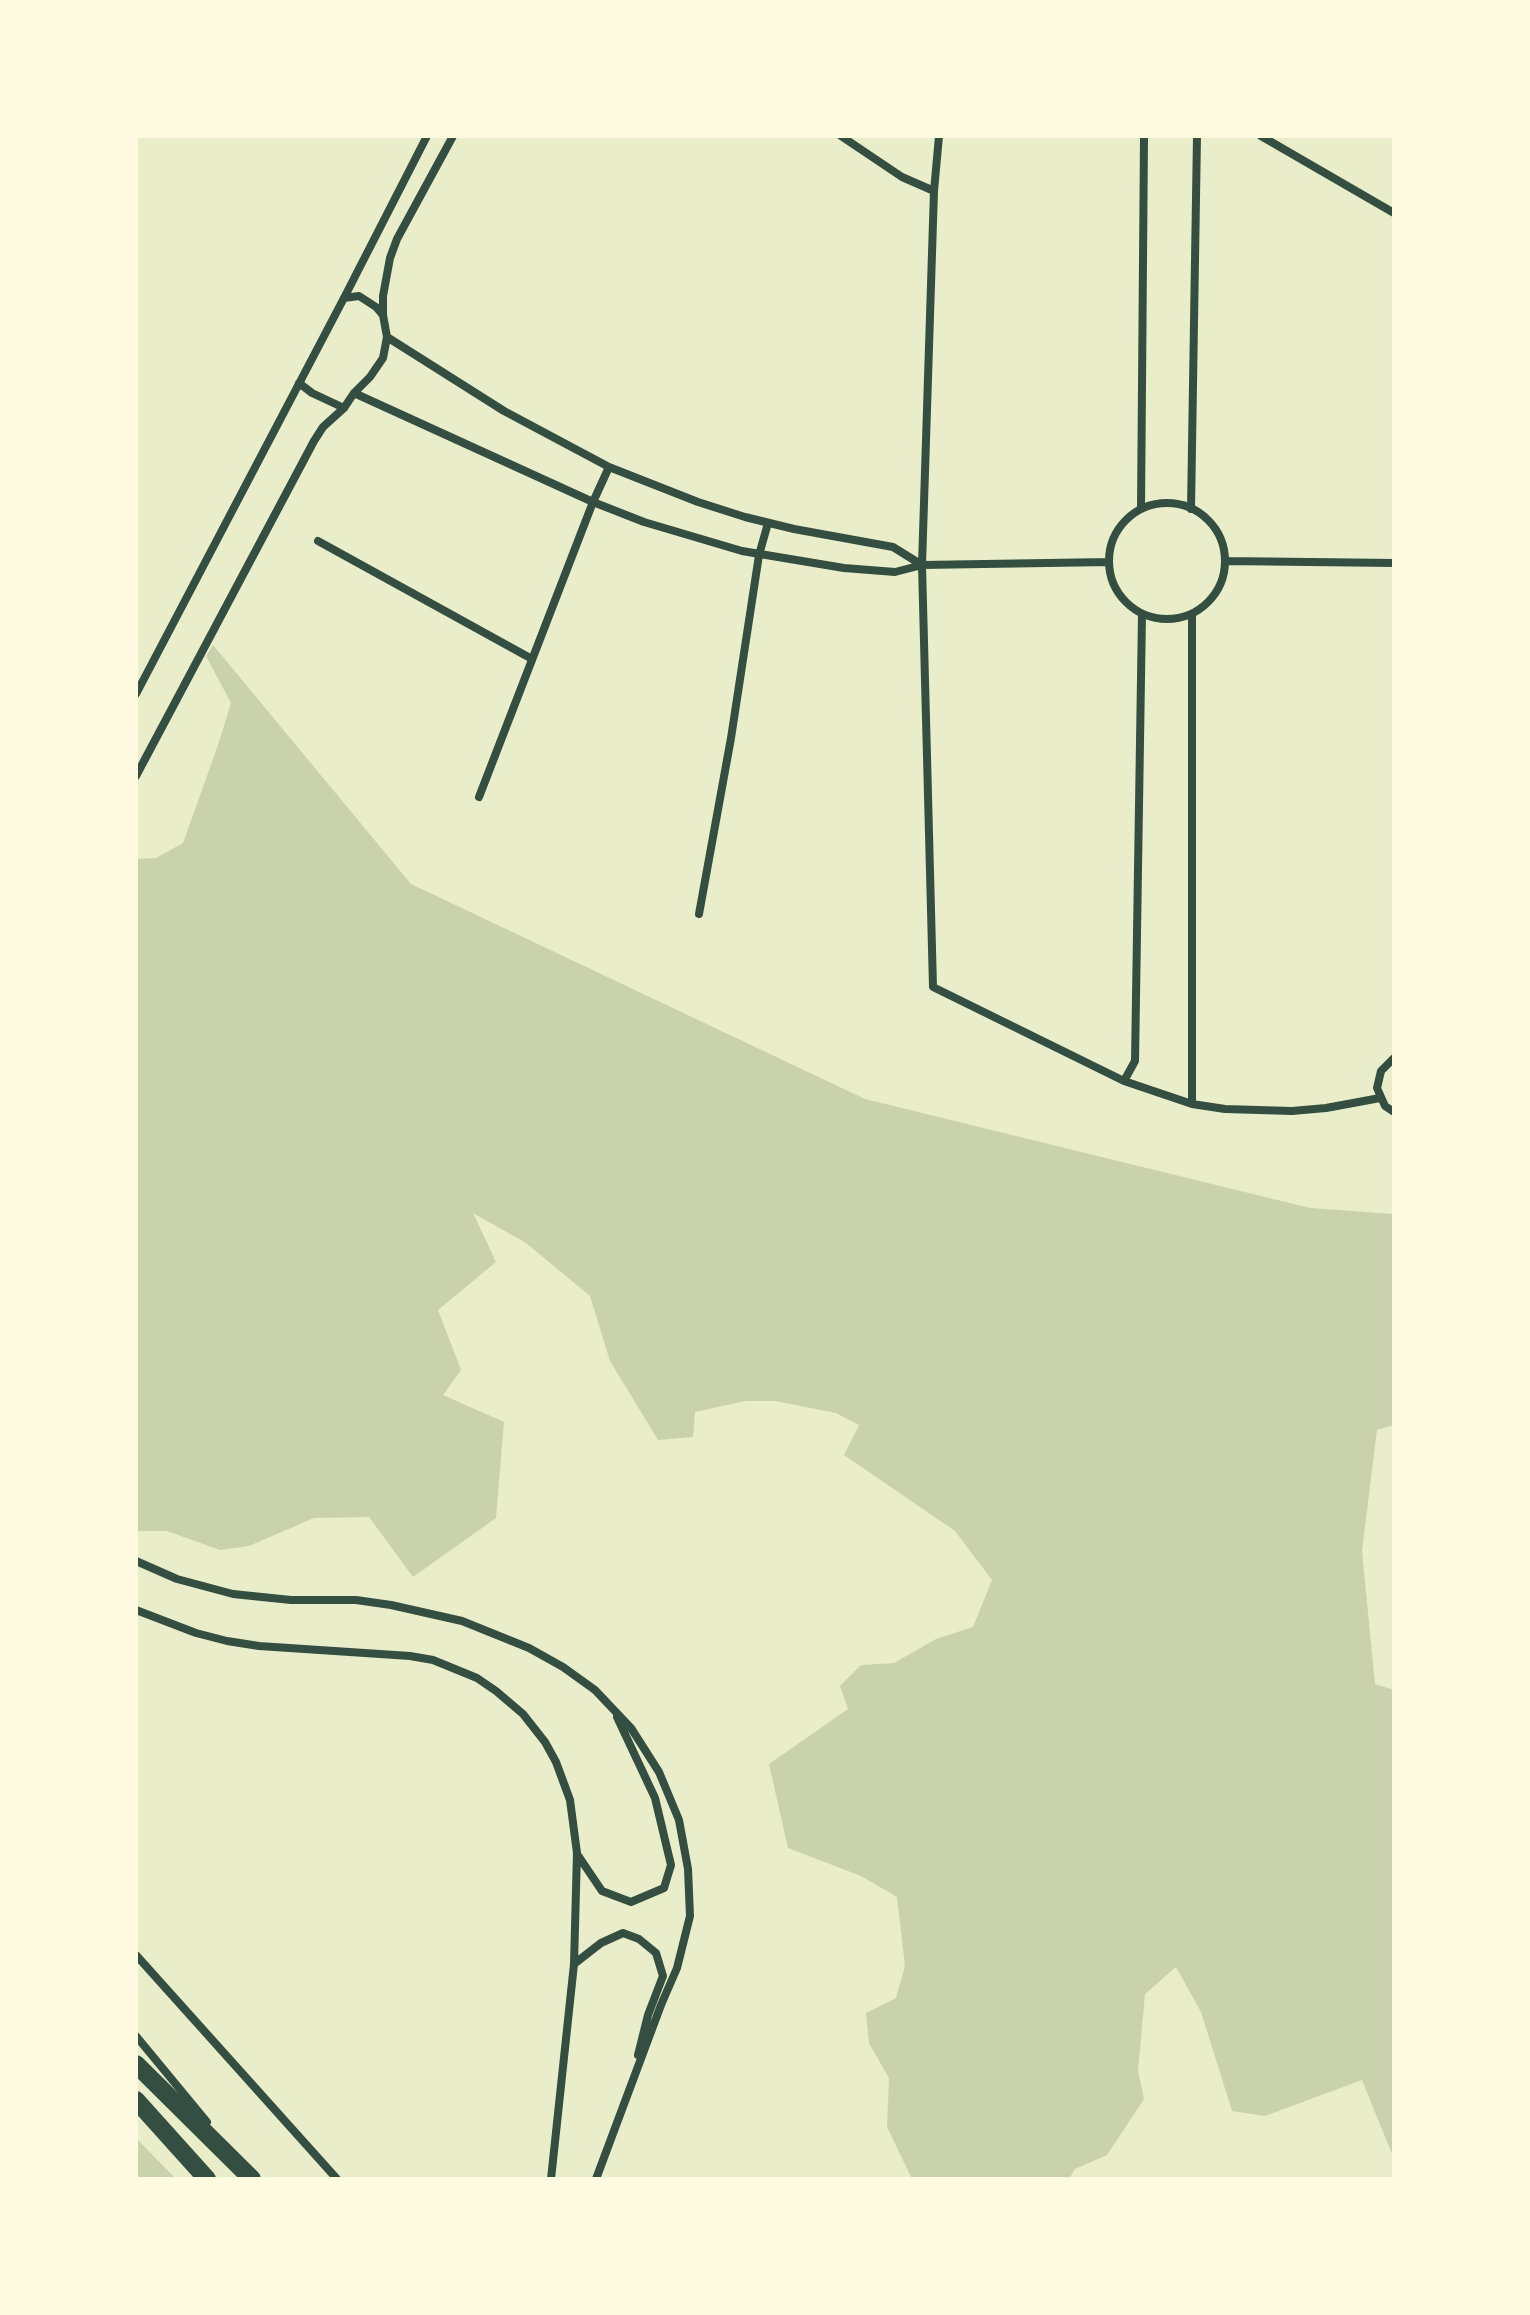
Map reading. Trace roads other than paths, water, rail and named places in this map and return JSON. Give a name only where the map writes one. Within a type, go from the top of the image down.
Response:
[{"type":"main road","points":[[136,2064],[252,2179]]},
{"type":"main road","points":[[136,2100],[207,2179]]},
{"type":"street","points":[[136,694],[427,136]]},
{"type":"street","points":[[136,776],[314,441],[323,427],[344,408],[377,369],[383,358],[387,337],[383,315],[385,278],[397,239],[453,136]]},
{"type":"street","points":[[841,136],[902,177],[934,191]]},
{"type":"street","points":[[939,136],[934,191],[922,565],[933,987],[1124,1081],[1192,1104],[1236,1110],[1292,1111],[1380,1098]]},
{"type":"street","points":[[1141,509],[1144,136]]},
{"type":"street","points":[[1191,509],[1197,136]]},
{"type":"street","points":[[1261,136],[1394,213]]},
{"type":"street","points":[[344,298],[359,296],[383,315]]},
{"type":"street","points":[[387,337],[504,411],[609,467],[698,502],[768,523],[843,540],[893,547],[922,565]]},
{"type":"street","points":[[299,383],[312,393],[344,408]]},
{"type":"street","points":[[354,393],[593,502],[693,538],[759,555],[895,572],[922,565],[1109,562]]},
{"type":"street","points":[[479,797],[609,467]]},
{"type":"street","points":[[1166,503],[1191,509],[1212,525],[1219,536],[1225,561],[1223,574],[1212,598],[1192,614],[1167,620],[1142,614],[1122,598],[1115,587],[1109,562],[1114,537],[1130,516],[1141,509],[1166,503]]},
{"type":"street","points":[[699,914],[731,738],[759,555],[768,523]]},
{"type":"street","points":[[318,541],[532,659]]},
{"type":"street","points":[[1225,561],[1394,563]]},
{"type":"street","points":[[1124,1081],[1135,1061],[1142,614]]},
{"type":"street","points":[[1192,614],[1192,1104]]},
{"type":"street","points":[[1394,1058],[1377,1079],[1380,1098],[1394,1112]]},
{"type":"street","points":[[136,1561],[177,1579],[233,1594],[291,1600],[356,1600],[403,1607],[462,1621],[496,1633],[552,1660],[595,1690],[614,1708],[638,1739],[659,1772],[679,1820],[685,1846],[690,1916],[677,1968],[596,2179]]},
{"type":"street","points":[[136,1610],[196,1633],[227,1641],[433,1660],[477,1678],[514,1706],[545,1742],[570,1800],[577,1853],[574,1964],[551,2179]]},
{"type":"street","points":[[577,1853],[602,1891],[631,1902],[664,1888],[671,1865],[655,1798],[614,1708]]},
{"type":"street","points":[[574,1964],[601,1943],[623,1933],[639,1939],[656,1953],[663,1976],[648,2015],[628,2094]]},
{"type":"street","points":[[136,1955],[337,2179]]},
{"type":"street","points":[[136,2036],[252,2179]]}]
